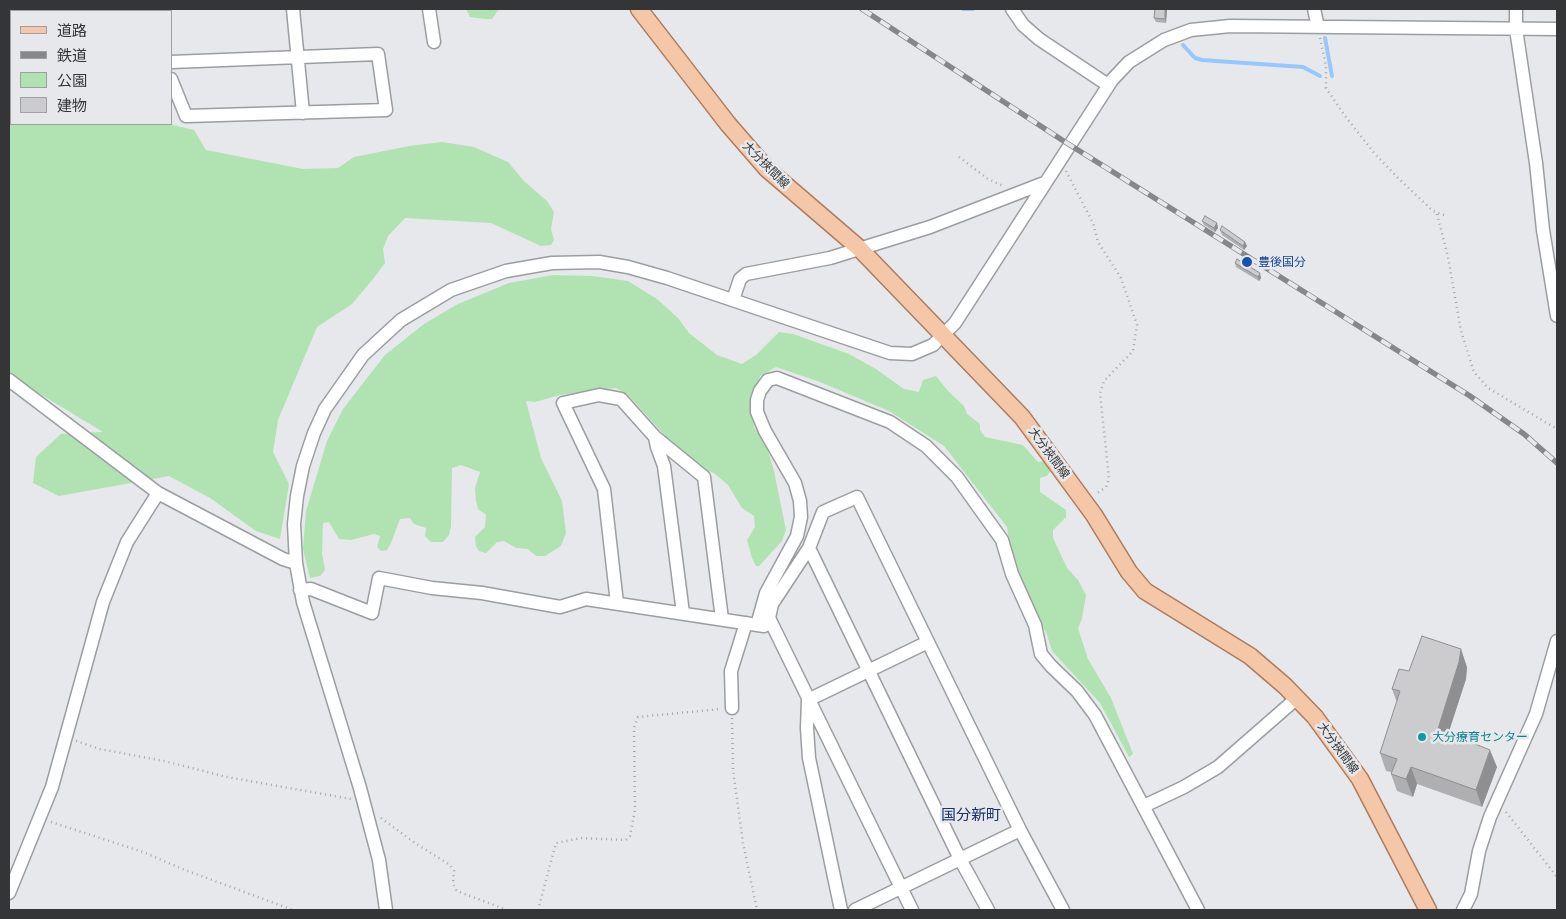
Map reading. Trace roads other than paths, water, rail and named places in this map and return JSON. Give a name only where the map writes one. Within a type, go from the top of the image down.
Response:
[{"type":"main road","name":"大分挾間線","points":[[639,9],[754,156],[781,182],[859,248],[1030,426],[1144,592],[1250,656],[1297,698],[1325,729],[1360,780],[1428,910]]},
{"type":"street","points":[[293,9],[303,113]]},
{"type":"street","points":[[429,9],[434,42]]},
{"type":"street","points":[[1012,9],[1023,25],[1039,39],[1108,86]]},
{"type":"street","points":[[1314,9],[1318,27]]},
{"type":"street","points":[[1516,9],[1516,29],[1536,163],[1542,230],[1557,316]]},
{"type":"street","points":[[386,910],[379,860],[309,628],[296,563],[294,524],[298,489],[307,454],[320,421],[340,386],[363,354],[389,330],[425,304],[451,290],[492,275],[536,265],[599,262],[628,267],[898,354],[920,352],[944,336],[955,323],[1044,183],[1119,72],[1140,54],[1182,32],[1230,26],[1557,30]]},
{"type":"street","points":[[172,62],[378,54],[386,110],[186,116],[172,81]]},
{"type":"street","points":[[733,300],[744,275],[830,258],[930,227],[1044,183]]},
{"type":"street","points":[[732,708],[731,671],[766,593],[797,536],[801,517],[800,500],[795,484],[765,431],[757,412],[757,400],[764,385],[771,379],[777,378],[890,422],[926,446],[950,468],[1002,540],[1012,574],[1035,625],[1042,654],[1088,704],[1114,748],[1198,910]]},
{"type":"street","points":[[9,380],[158,493],[283,559],[296,563]]},
{"type":"street","points":[[617,603],[604,489],[563,403],[599,396],[621,399],[655,437],[704,477],[722,619]]},
{"type":"street","points":[[655,437],[656,448],[664,466],[682,613]]},
{"type":"street","points":[[9,893],[40,819],[67,738],[103,602],[127,542],[158,493]]},
{"type":"street","points":[[912,910],[769,618],[772,604],[809,548],[823,512],[857,497],[1020,830],[1063,910]]},
{"type":"street","points":[[809,548],[960,859],[988,910]]},
{"type":"street","points":[[300,590],[311,589],[372,612],[379,578],[560,607],[586,598],[772,627]]},
{"type":"street","points":[[1463,910],[1471,894],[1482,839],[1496,802],[1536,714],[1557,640]]},
{"type":"street","points":[[808,700],[928,642]]},
{"type":"street","points":[[1144,806],[1184,788],[1218,767],[1297,698]]},
{"type":"street","points":[[808,700],[809,758],[841,910]]},
{"type":"street","points":[[855,910],[1020,830]]},
{"type":"waterway","points":[[963,9],[973,9]]},
{"type":"waterway","points":[[1325,38],[1332,76]]},
{"type":"waterway","points":[[1183,45],[1195,58],[1202,60],[1303,67],[1320,76]]},
{"type":"railway","points":[[862,9],[1062,140],[1470,396],[1524,434],[1557,463]]},
{"type":"place","name":"豊後国分","points":[[1247,262]]},
{"type":"place","name":"大分療育センター","points":[[1422,737]]},
{"type":"district","name":"国分新町","points":[[971,815]]}]
